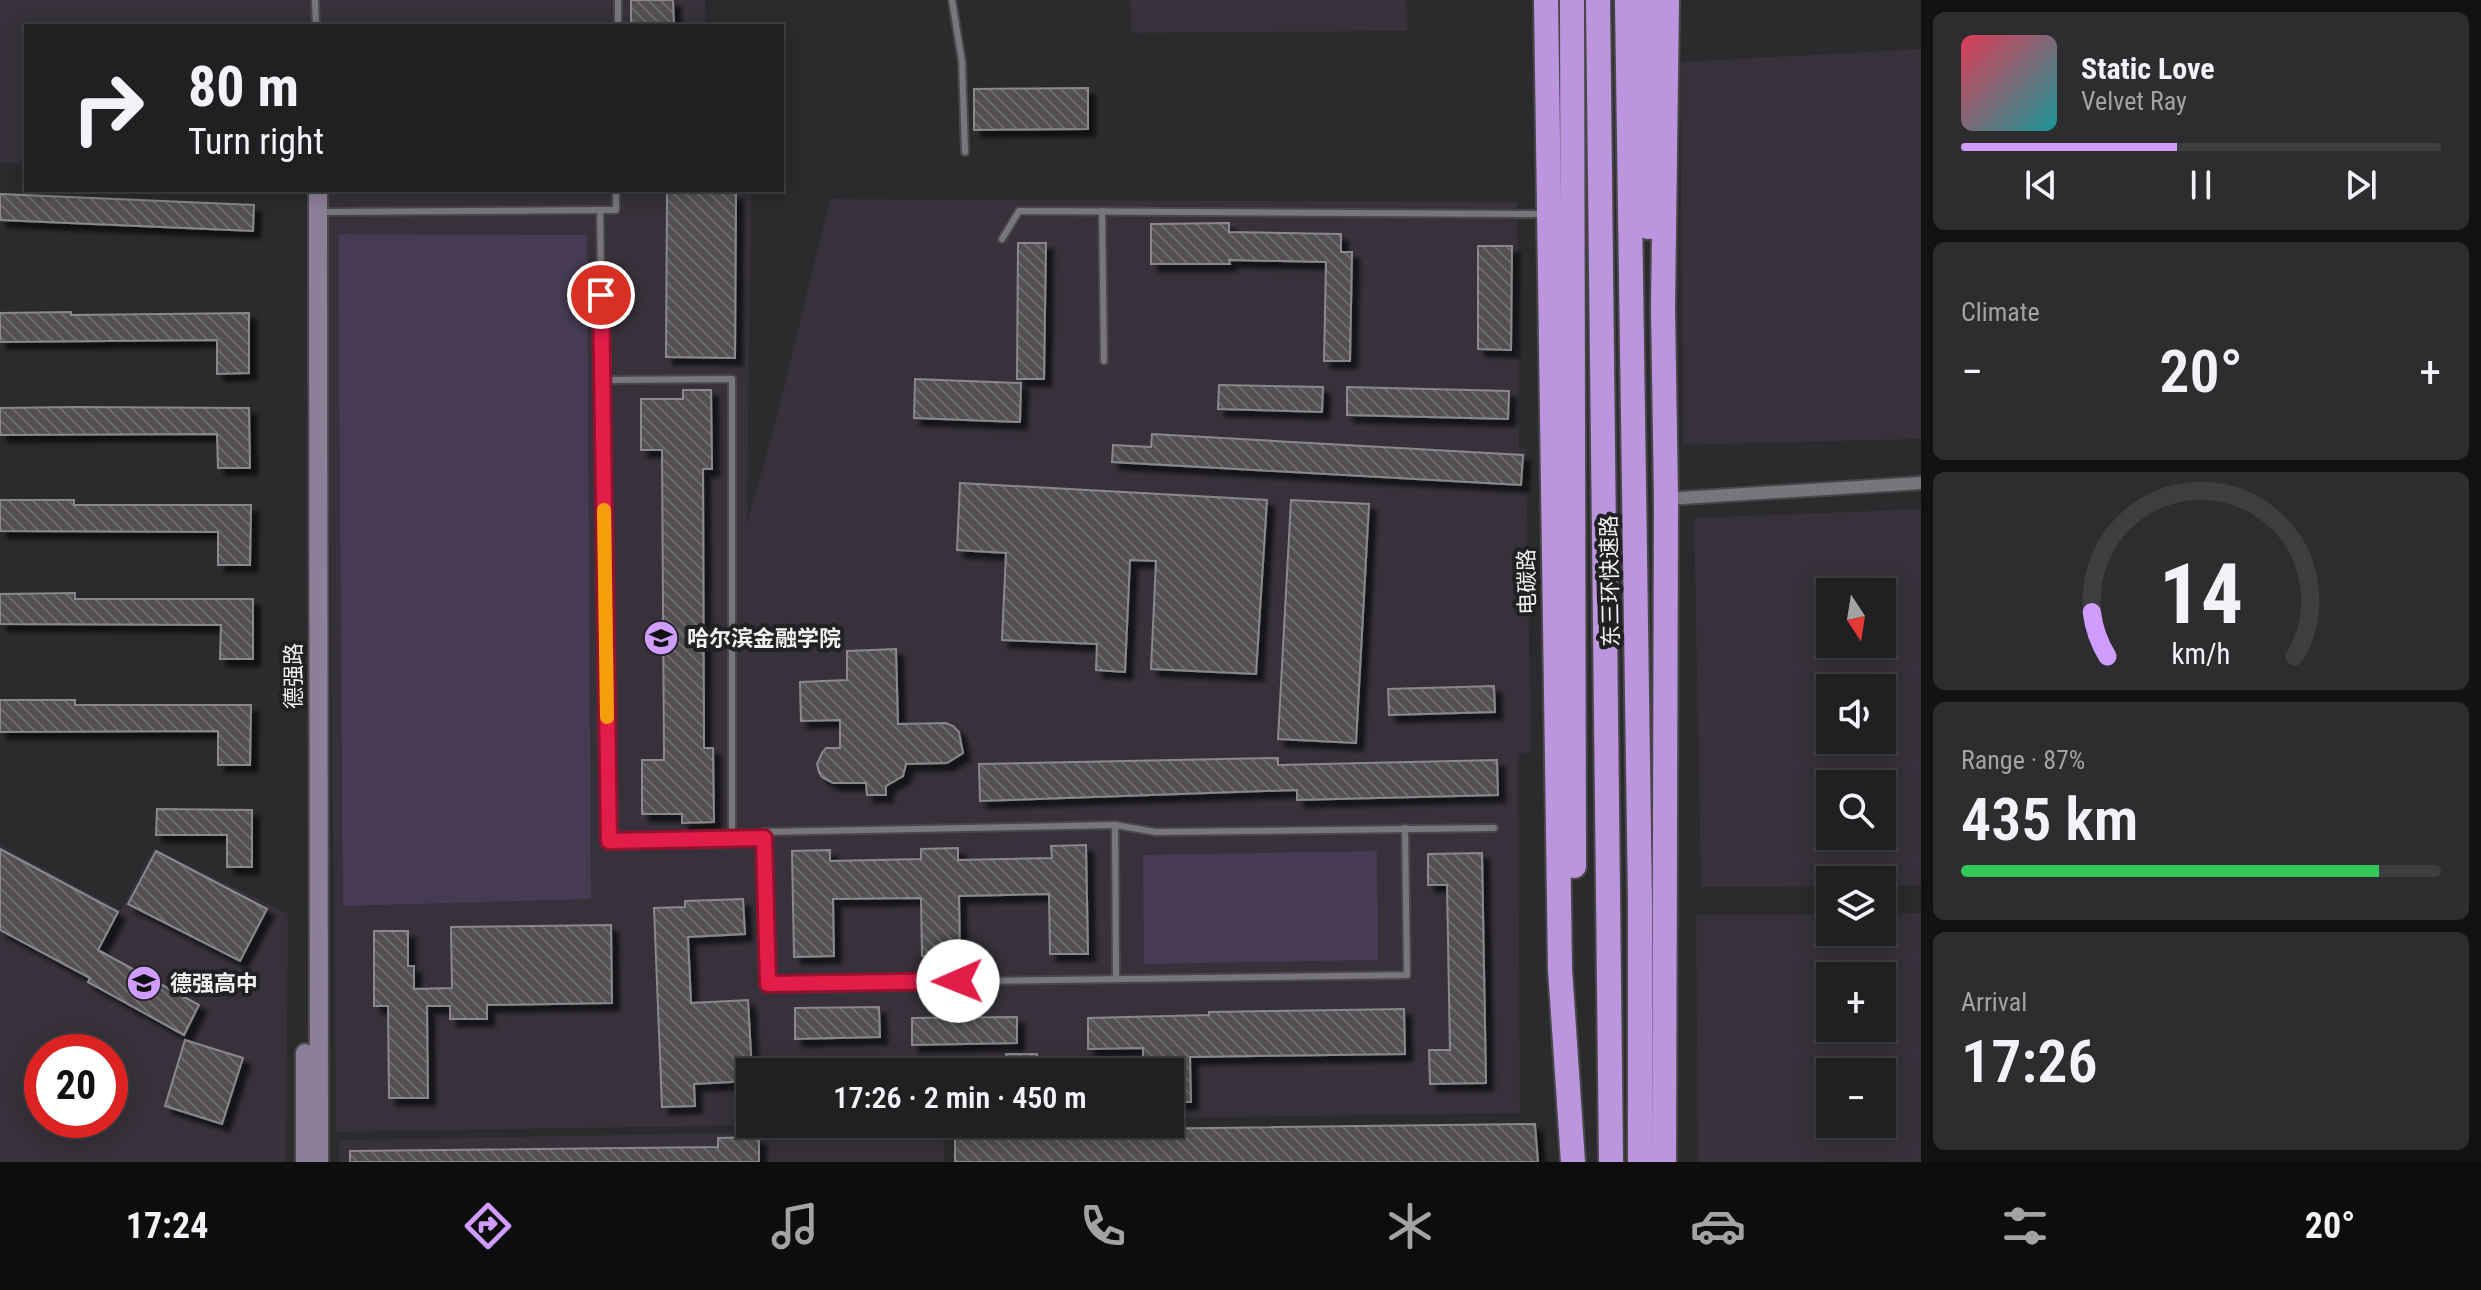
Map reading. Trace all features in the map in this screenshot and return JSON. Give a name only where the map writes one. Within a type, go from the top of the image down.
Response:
[{"type":"highway","name":"电碳路","points":[[1546,0],[1560,969],[1576,1162]]},
{"type":"highway","points":[[1572,0],[1576,1162]]},
{"type":"highway","name":"东三环快速路","points":[[1598,0],[1611,1162]]},
{"type":"highway","name":"东三环快速路","points":[[1627,0],[1640,902],[1640,1162]]},
{"type":"highway","points":[[1646,0],[1656,827],[1666,933]]},
{"type":"highway","points":[[1664,1162],[1666,499],[1663,308],[1667,0]]},
{"type":"street","name":"德强路","points":[[305,1162],[307,192]]},
{"type":"street","name":"德强路","points":[[318,192],[319,1162]]},
{"type":"street","points":[[1666,499],[1921,483]]},
{"type":"lane","points":[[315,0],[316,24]]},
{"type":"lane","points":[[618,0],[618,24]]},
{"type":"lane","points":[[952,0],[962,62],[965,152]]},
{"type":"lane","points":[[318,213],[616,210],[616,192]]},
{"type":"lane","points":[[600,210],[609,841],[764,838]]},
{"type":"lane","points":[[1002,239],[1019,211],[1548,214]]},
{"type":"lane","points":[[1102,211],[1104,361]]},
{"type":"lane","points":[[603,380],[732,379],[732,839]]},
{"type":"lane","points":[[1115,825],[1116,979]]},
{"type":"lane","points":[[1405,828],[1407,975],[768,984],[763,832],[1115,825],[1156,832],[1405,828],[1494,828]]},
{"type":"shaded area","points":[[0,0],[705,0],[706,24],[24,24],[24,163],[0,163]]},
{"type":"shaded area","points":[[1130,0],[1406,0],[1407,31],[1131,33]]},
{"type":"shaded area","points":[[1921,49],[1921,439],[1683,445],[1680,62]]},
{"type":"shaded area","name":"哈尔滨金融学院","points":[[327,192],[751,192],[747,523],[774,428],[830,199],[1517,202],[1519,448],[1526,449],[1531,752],[1518,754],[1520,1113],[1184,1118],[1184,1058],[736,1058],[736,1125],[336,1132]]},
{"type":"shaded area","points":[[338,234],[587,235],[591,899],[343,906]]},
{"type":"shaded area","points":[[1921,509],[1921,885],[1896,886],[1896,866],[1816,866],[1816,886],[1701,887],[1694,518]]},
{"type":"shaded area","name":"德强高中","points":[[0,845],[121,910],[154,848],[288,914],[286,1162],[0,1162]]},
{"type":"shaded area","points":[[1377,851],[1378,960],[1144,964],[1143,855]]},
{"type":"shaded area","points":[[1896,913],[1921,913],[1921,1162],[1698,1162],[1696,915],[1816,914],[1816,946],[1896,946]]},
{"type":"shaded area","points":[[736,1133],[736,1138],[943,1138],[944,1162],[339,1162],[339,1140]]},
{"type":"building","points":[[631,0],[673,0],[674,24],[631,24]]},
{"type":"building","points":[[1088,88],[1088,129],[974,130],[974,89]]},
{"type":"building","points":[[667,193],[736,193],[735,358],[666,357]]},
{"type":"building","points":[[0,194],[254,205],[253,231],[0,220]]},
{"type":"building","points":[[1229,223],[1229,232],[1341,234],[1341,252],[1352,252],[1350,361],[1324,361],[1326,262],[1229,260],[1230,264],[1151,264],[1151,224]]},
{"type":"building","points":[[1018,243],[1046,243],[1044,379],[1017,379]]},
{"type":"building","points":[[1478,246],[1512,246],[1511,350],[1478,349]]},
{"type":"building","points":[[71,312],[71,315],[249,313],[249,373],[217,374],[217,340],[0,342],[0,313]]},
{"type":"building","points":[[915,379],[1021,383],[1020,422],[914,418]]},
{"type":"building","points":[[1219,385],[1323,387],[1322,412],[1218,409]]},
{"type":"building","points":[[1347,387],[1509,391],[1508,419],[1347,415]]},
{"type":"building","points":[[683,390],[711,390],[712,469],[703,469],[704,748],[713,748],[714,822],[682,823],[682,814],[642,814],[642,760],[664,760],[662,450],[641,450],[641,399],[683,399]]},
{"type":"building","points":[[0,408],[249,408],[250,468],[218,468],[217,434],[0,435]]},
{"type":"building","points":[[1152,434],[1523,455],[1521,485],[1112,462],[1113,445],[1151,447]]},
{"type":"building","points":[[960,483],[1267,500],[1256,674],[1151,669],[1156,561],[1130,560],[1125,672],[1096,670],[1097,644],[1002,640],[1006,553],[957,550]]},
{"type":"building","points":[[0,500],[74,500],[74,505],[251,505],[250,565],[218,565],[218,532],[0,531]]},
{"type":"building","points":[[1291,500],[1369,504],[1356,743],[1278,739]]},
{"type":"building","points":[[75,593],[75,599],[253,599],[253,659],[220,659],[221,625],[0,624],[0,594]]},
{"type":"building","points":[[896,649],[898,724],[946,723],[953,726],[959,732],[963,753],[947,763],[906,764],[903,776],[886,786],[886,795],[867,795],[866,783],[833,783],[819,772],[817,764],[826,748],[840,748],[840,720],[801,721],[800,682],[847,680],[847,651]]},
{"type":"building","points":[[1494,686],[1495,712],[1389,715],[1388,689]]},
{"type":"building","points":[[0,700],[75,700],[75,705],[251,705],[250,765],[218,765],[218,731],[0,732]]},
{"type":"building","points":[[1278,758],[1278,765],[1497,760],[1498,795],[1297,800],[1297,790],[980,801],[979,764]]},
{"type":"building","points":[[157,809],[252,810],[252,867],[227,867],[227,835],[156,835]]},
{"type":"building","points":[[1086,845],[1088,954],[1050,954],[1049,894],[959,896],[960,956],[922,956],[921,898],[833,899],[834,956],[794,957],[792,851],[830,850],[830,861],[921,859],[921,849],[958,848],[958,860],[1052,858],[1051,846]]},
{"type":"building","points":[[0,849],[118,912],[98,950],[199,1005],[184,1035],[88,982],[90,978],[0,930]]},
{"type":"building","points":[[156,851],[267,909],[240,961],[128,904]]},
{"type":"building","points":[[1482,853],[1486,1083],[1430,1084],[1429,1050],[1450,1050],[1447,885],[1428,885],[1428,854]]},
{"type":"building","points":[[743,899],[745,934],[688,937],[691,1003],[748,1000],[751,1058],[736,1058],[736,1082],[694,1084],[695,1106],[662,1107],[654,908],[685,907],[685,901]]},
{"type":"building","points":[[611,925],[612,1003],[487,1005],[487,1019],[450,1019],[450,1006],[427,1006],[428,1098],[389,1098],[388,1006],[374,1006],[374,931],[408,931],[408,966],[414,966],[414,989],[452,988],[451,927]]},
{"type":"building","points":[[879,1007],[880,1037],[795,1039],[795,1008]]},
{"type":"building","points":[[1404,1009],[1405,1054],[1190,1057],[1191,1102],[1184,1102],[1184,1058],[1143,1058],[1143,1048],[1088,1049],[1088,1018],[1209,1015],[1209,1012]]},
{"type":"building","points":[[1017,1017],[1017,1043],[912,1045],[912,1018]]},
{"type":"building","points":[[185,1040],[243,1058],[222,1124],[165,1106]]},
{"type":"building","points":[[1006,1054],[1037,1054],[1037,1058],[1006,1058]]},
{"type":"building","points":[[1535,1124],[1538,1162],[955,1162],[955,1138],[1184,1138],[1184,1128]]},
{"type":"building","points":[[718,1138],[759,1138],[759,1162],[350,1162],[350,1151],[718,1147]]},
{"type":"slow traffic","points":[[604,510],[607,717]]},
{"type":"place","name":"哈尔滨金融学院","points":[[661,638]]},
{"type":"place","name":"德强高中","points":[[144,983]]},
{"type":"route","points":[[601,295],[609,841],[764,838],[768,984],[958,981]]}]
